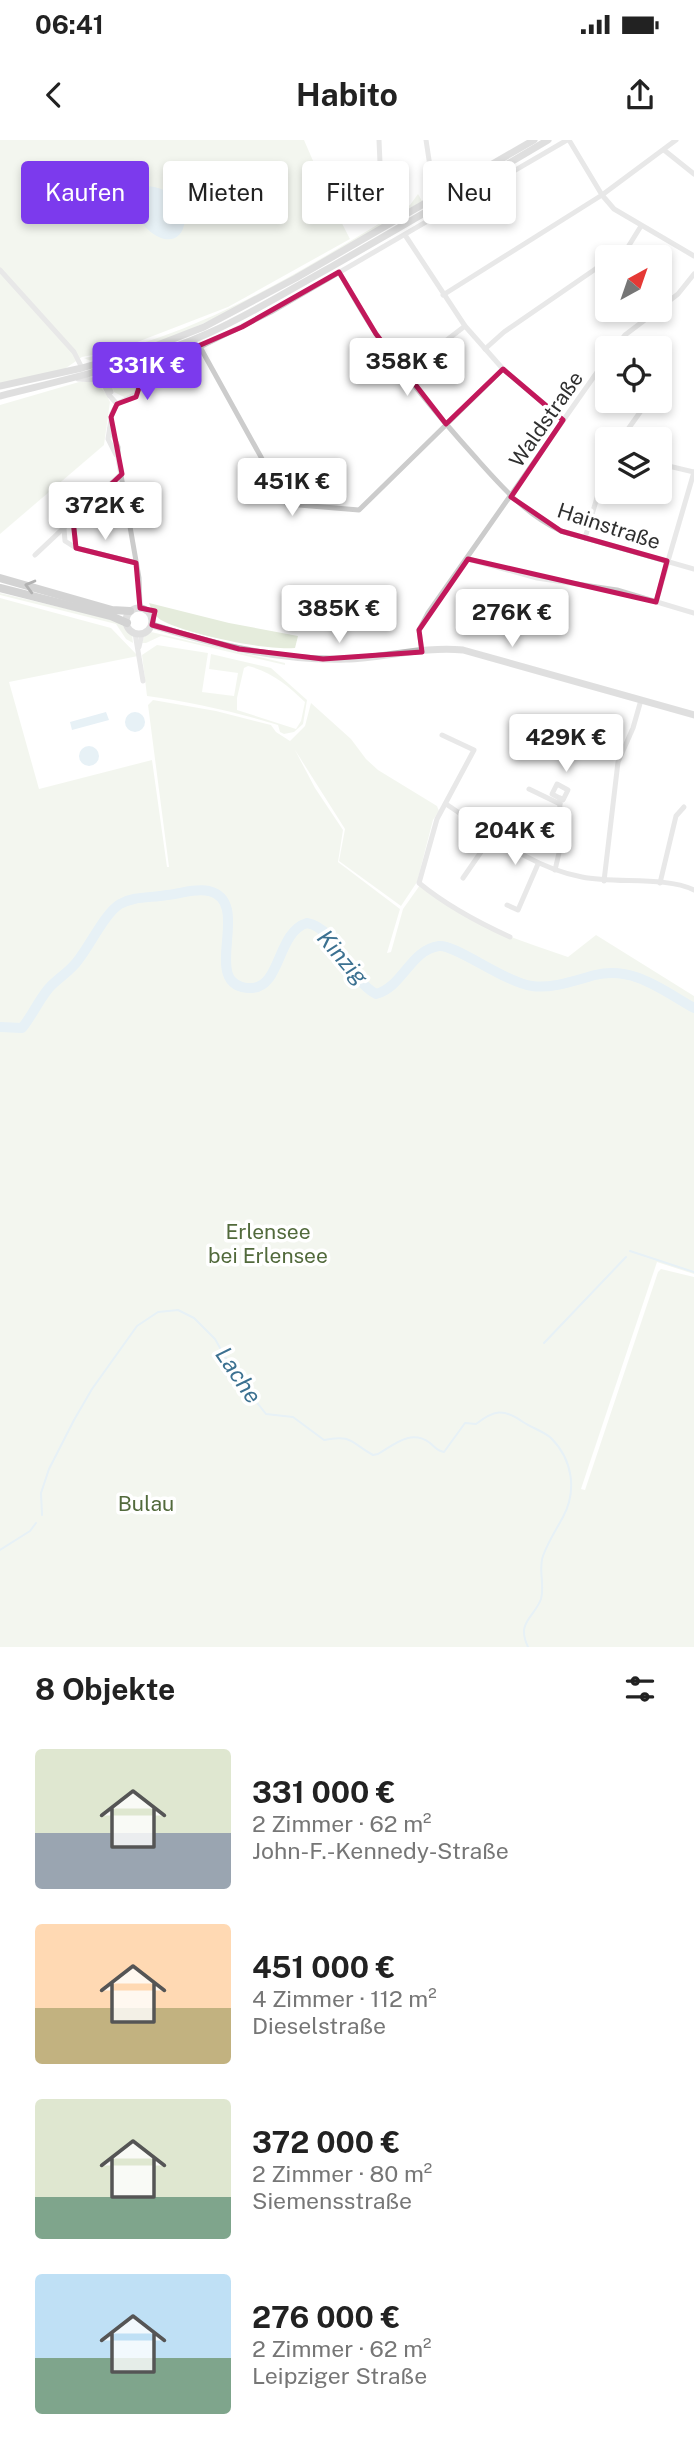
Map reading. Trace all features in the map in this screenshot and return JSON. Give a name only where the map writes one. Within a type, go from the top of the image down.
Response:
[{"type":"highway","points":[[0,578],[122,612],[130,611]]},
{"type":"highway","points":[[0,588],[111,615],[127,623]]},
{"type":"main road","points":[[0,386],[82,368],[150,348],[224,317],[534,140]]},
{"type":"main road","points":[[0,396],[125,365],[209,333],[450,199],[548,140]]},
{"type":"main road","points":[[140,608],[150,613],[152,625],[148,631],[139,634],[130,630],[127,623],[130,611],[140,608]]},
{"type":"main road","points":[[152,625],[239,649],[303,658],[358,658],[463,650],[694,715]]},
{"type":"street","points":[[379,140],[380,161]]},
{"type":"street","points":[[426,140],[429,161]]},
{"type":"street","points":[[140,608],[140,586],[118,447],[110,428],[112,413],[117,404],[134,396],[139,388],[141,373],[147,367],[200,347],[271,312],[568,140],[614,209],[694,256]]},
{"type":"street","points":[[443,295],[603,195],[676,140]]},
{"type":"street","points":[[664,150],[694,174]]},
{"type":"street","points":[[629,245],[640,226]]},
{"type":"street","points":[[405,235],[465,326],[503,369],[563,420]]},
{"type":"street","points":[[485,349],[504,332],[595,269]]},
{"type":"street","points":[[0,270],[74,352],[82,368],[98,373]]},
{"type":"street","name":"Hainstraße","points":[[339,272],[373,329],[404,373],[511,497],[551,526],[694,569]]},
{"type":"street","points":[[672,299],[694,274]]},
{"type":"street","points":[[624,336],[642,322]]},
{"type":"street","points":[[404,373],[465,326]]},
{"type":"street","points":[[200,347],[287,504],[359,510],[503,369]]},
{"type":"street","points":[[103,362],[98,373],[117,404]]},
{"type":"street","points":[[117,404],[109,388],[109,379],[113,372],[125,365]]},
{"type":"street","points":[[72,378],[82,368]]},
{"type":"street","name":"Waldstraße","points":[[422,652],[419,630],[428,613],[595,375]]},
{"type":"street","points":[[72,378],[94,380],[105,387]]},
{"type":"street","points":[[656,602],[694,472],[672,467]]},
{"type":"street","points":[[35,555],[121,474]]},
{"type":"street","points":[[586,538],[596,504]]},
{"type":"street","points":[[73,520],[76,548]]},
{"type":"street","points":[[64,529],[65,541],[76,548],[136,563]]},
{"type":"street","points":[[468,559],[537,578],[617,590],[694,613]]},
{"type":"street","points":[[139,634],[143,681]]},
{"type":"street","points":[[604,881],[618,762],[633,728],[641,700]]},
{"type":"street","points":[[442,735],[474,750],[437,819],[419,883],[465,916],[510,937]]},
{"type":"street","points":[[529,789],[560,801],[559,853],[555,870]]},
{"type":"street","points":[[446,804],[507,847],[555,870],[604,881],[681,885],[694,890]]},
{"type":"street","points":[[660,883],[676,816],[684,807]]},
{"type":"street","points":[[463,878],[492,836]]},
{"type":"street","points":[[507,905],[518,910],[538,864]]},
{"type":"highlighted area","points":[[339,272],[376,334],[446,424],[503,369],[563,420],[511,497],[561,531],[667,561],[656,602],[468,559],[419,630],[422,652],[323,659],[239,649],[152,625],[155,611],[140,608],[136,563],[76,548],[73,520],[122,474],[111,417],[117,404],[136,397],[145,369],[242,327]]},
{"type":"green space","points":[[0,140],[304,140],[313,161],[302,161],[302,224],[342,224],[350,239],[228,307],[114,351],[82,357],[63,370],[0,383]]},
{"type":"green space","points":[[418,194],[422,201],[409,209]]},
{"type":"green space","points":[[378,224],[383,224],[278,286],[203,324],[165,340],[99,361],[84,358],[171,333],[213,316]]},
{"type":"green space","points":[[148,361],[139,371],[137,386],[132,395],[124,397],[114,392],[111,382],[117,372]]},
{"type":"green space","points":[[79,382],[90,382],[98,386],[110,402],[104,445],[0,534],[0,405]]},
{"type":"green space","points":[[0,593],[123,622],[132,635],[133,643],[126,639],[116,624]]},
{"type":"green space","name":"Erlensee bei Erlensee","points":[[0,598],[111,628],[138,656],[9,682],[39,789],[152,760],[167,867],[148,705],[153,700],[216,711],[271,725],[276,732],[290,741],[305,726],[311,703],[351,739],[378,770],[437,806],[439,811],[433,820],[417,882],[401,906],[339,861],[345,829],[295,750],[315,788],[343,830],[338,862],[400,909],[387,953],[391,952],[403,909],[420,885],[473,920],[508,936],[568,957],[596,935],[694,996],[694,1274],[657,1262],[581,1489],[585,1490],[658,1272],[661,1269],[694,1277],[694,1647],[0,1647]]},
{"type":"green space","points":[[149,603],[229,623],[298,636],[295,648],[247,644],[189,631],[161,620]]},
{"type":"green space","points":[[151,632],[285,665],[161,636],[142,643],[144,637]]},
{"type":"green space","points":[[157,645],[208,653],[202,692],[234,696],[238,673],[209,669],[211,654],[271,668],[307,700],[303,724],[294,732],[284,734],[280,732],[278,725],[262,720],[197,704],[147,696],[142,655]],"holes":[[[248,666],[279,680],[305,702],[301,721],[296,729],[237,710],[244,668]]]},
{"type":"water","points":[[149,186],[156,187],[163,190],[163,224],[184,224],[181,232],[174,238],[165,239],[144,224],[149,224]]},
{"type":"water","points":[[106,712],[109,720],[72,730],[70,722]]},
{"type":"water","points":[[131,712],[139,712],[145,722],[139,732],[131,732],[125,726],[125,718]]},
{"type":"water","points":[[85,746],[93,746],[99,756],[93,766],[85,766],[79,760],[79,752]]},
{"type":"waterway","name":"Kinzig","points":[[0,1027],[22,1028],[49,988],[76,963],[104,921],[120,904],[137,898],[198,890],[209,891],[222,898],[227,911],[228,975],[236,985],[252,988],[269,979],[290,937],[297,928],[307,923],[326,934],[357,976],[376,994],[393,984],[421,954],[439,946],[457,951],[509,978],[532,986],[556,985],[609,973],[622,974],[647,981],[694,1008]]},
{"type":"waterway","points":[[630,1251],[694,1272]]},
{"type":"waterway","points":[[544,1343],[626,1257]]},
{"type":"waterway","name":"Lache","points":[[42,1515],[41,1493],[49,1469],[92,1389],[137,1326],[158,1312],[178,1310],[194,1318],[215,1339],[236,1376],[266,1414],[293,1417],[324,1440],[346,1439],[373,1455],[397,1442],[416,1437],[444,1452],[465,1423],[476,1424],[499,1412],[510,1414],[551,1438],[568,1466],[570,1497],[543,1556],[541,1599],[527,1621],[524,1632],[528,1647]]},
{"type":"waterway","name":"Lache","points":[[0,1550],[30,1531],[36,1523]]},
{"type":"park label","name":"Bulau","points":[[146,1503]]}]
